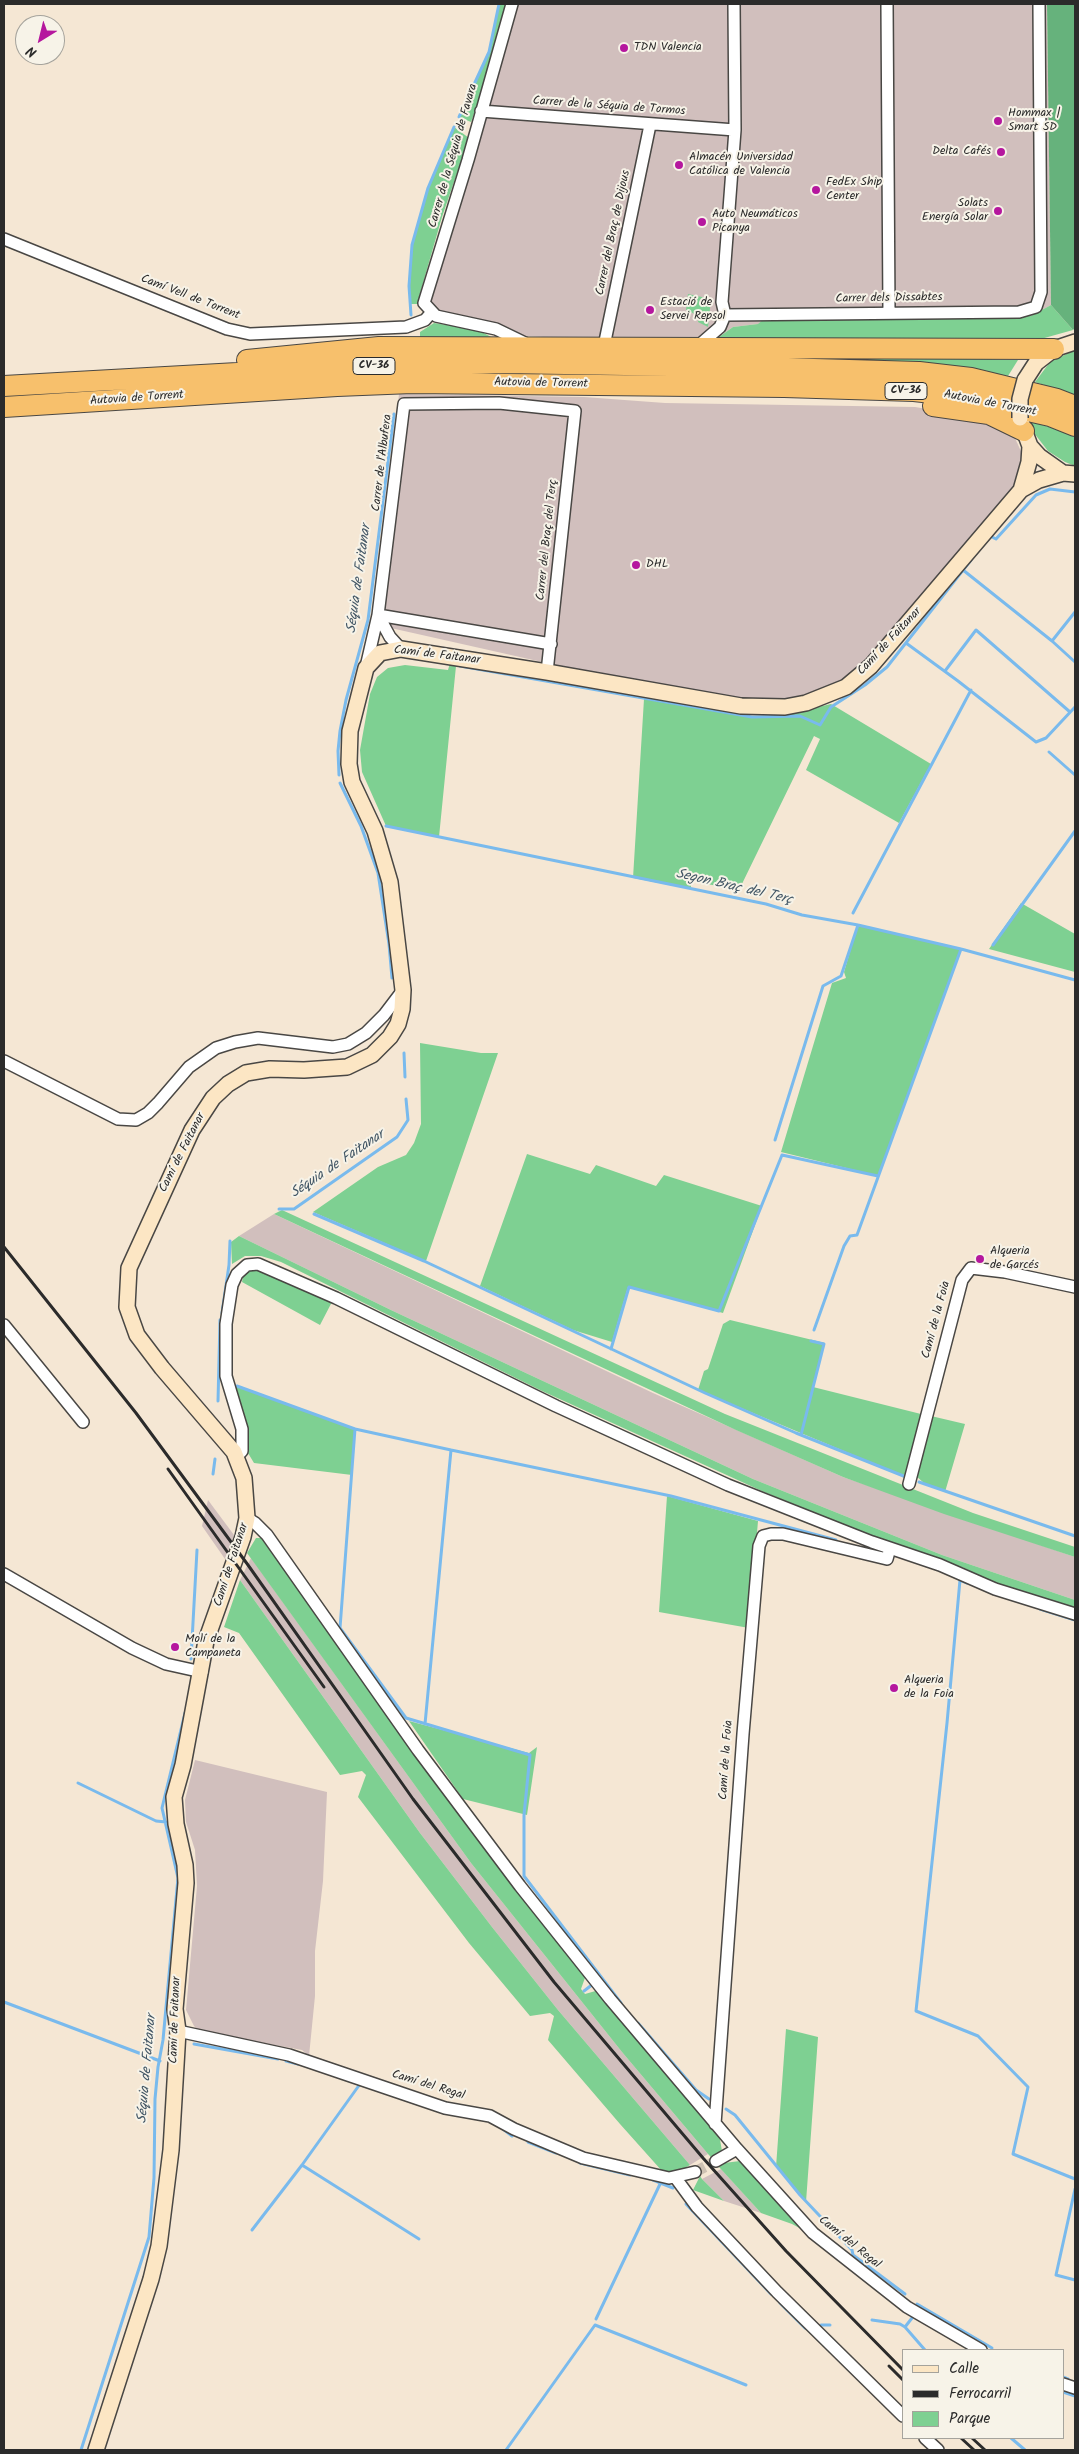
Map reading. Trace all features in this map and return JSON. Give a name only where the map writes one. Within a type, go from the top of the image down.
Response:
[{"type":"highway","points":[[42,382],[306,352],[379,346],[604,346],[694,349],[1054,349]]},
{"type":"highway","name":"Autovia de Torrent","points":[[4,386],[42,382],[382,366],[506,363],[744,367],[928,373],[971,378],[1075,406]]},
{"type":"highway","name":"Autovia de Torrent","points":[[4,407],[337,386],[412,383],[522,384],[914,391],[967,397],[1050,416],[1075,426]]},
{"type":"highway","points":[[522,384],[721,398],[915,404],[989,414],[1025,432]]},
{"type":"street","name":"Carrer de la Séquia de Favara","points":[[431,313],[424,303],[512,4]]},
{"type":"street","points":[[694,349],[720,327],[725,315],[722,302],[735,130],[734,4]]},
{"type":"street","points":[[887,4],[889,313]]},
{"type":"street","name":"Carrer dels Dissabtes","points":[[725,315],[1019,312],[1036,307],[1041,292],[1039,4]]},
{"type":"street","name":"Carrer de la Séquia de Tormos","points":[[481,111],[735,130]]},
{"type":"street","name":"Carrer del Braç de Dijous","points":[[604,346],[650,125]]},
{"type":"street","name":"Camí Vell de Torrent","points":[[4,239],[227,329],[250,334],[406,327],[425,320],[431,313]]},
{"type":"street","points":[[431,313],[436,316],[496,329],[534,347]]},
{"type":"street","points":[[1054,349],[1075,342]]},
{"type":"street","name":"Camí de Faitanar","points":[[1021,490],[1030,462],[1020,399],[1026,380],[1036,363],[1054,349]]},
{"type":"street","name":"Carrer de l'Albufera","points":[[366,668],[378,616],[404,404],[499,403],[576,411]]},
{"type":"street","name":"Carrer del Braç del Terç","points":[[547,672],[576,411]]},
{"type":"street","points":[[1025,432],[1047,464],[1069,474]]},
{"type":"street","name":"Camí de Faitanar","points":[[96,2450],[151,2279],[159,2246],[169,2176],[178,2031],[174,2009],[186,1884],[185,1865],[176,1824],[174,1796],[183,1765],[202,1672],[206,1641],[243,1537],[247,1518],[244,1478],[236,1457],[218,1432],[162,1368],[137,1335],[127,1307],[129,1268],[192,1130],[213,1098],[228,1084],[246,1073],[270,1068],[304,1070],[340,1068],[362,1061],[372,1055],[390,1037],[398,1024],[402,1009],[402,990],[390,882],[375,831],[352,782],[349,764],[350,731],[366,668],[380,653],[401,649],[741,706],[785,707],[819,699],[846,686],[871,666],[1021,490],[1039,480],[1069,474]]},
{"type":"street","points":[[378,616],[551,644]]},
{"type":"street","points":[[378,616],[390,637],[401,649]]},
{"type":"street","points":[[4,1061],[118,1119],[136,1120],[153,1108],[189,1067],[216,1048],[258,1038],[324,1046],[348,1044],[366,1033],[384,1015],[402,990]]},
{"type":"street","points":[[236,1457],[242,1451],[242,1429],[226,1376],[226,1324],[232,1285],[237,1274],[247,1265],[258,1264],[336,1298],[556,1406],[728,1485],[890,1548],[940,1565],[996,1589],[1075,1614]]},
{"type":"street","name":"Camí de la Foia","points":[[909,1484],[962,1280],[972,1268],[1005,1272],[1075,1287]]},
{"type":"street","points":[[4,1325],[83,1422]]},
{"type":"street","name":"Camí del Regal","points":[[247,1518],[255,1523],[266,1535],[418,1750],[520,1886],[610,1999],[737,2149],[813,2233],[907,2307],[979,2349]]},
{"type":"street","name":"Camí de la Foia","points":[[715,2124],[743,1734],[759,1546],[763,1536],[783,1534],[887,1559],[890,1548]]},
{"type":"street","points":[[4,1574],[132,1648],[166,1664],[202,1672]]},
{"type":"street","name":"Camí del Regal","points":[[178,2031],[289,2055],[445,2108],[490,2116],[539,2141],[583,2158],[675,2177],[695,2172]]},
{"type":"street","points":[[716,2161],[737,2149]]},
{"type":"street","points":[[675,2177],[697,2207],[777,2292],[902,2415]]},
{"type":"street","points":[[926,2439],[938,2450]]},
{"type":"shaded area","points":[[510,4],[1047,4],[1051,305],[1032,316],[758,324],[733,327],[712,342],[627,342],[511,335],[436,316],[424,303]]},
{"type":"shaded area","points":[[399,394],[584,397],[665,403],[915,407],[987,419],[1014,436],[1025,460],[1018,484],[852,677],[794,700],[765,703],[640,684],[373,624]]},
{"type":"shaded area","points":[[274,1214],[653,1393],[843,1477],[1075,1557],[1075,1600],[942,1555],[753,1479],[393,1311],[239,1236]]},
{"type":"shaded area","points":[[208,1500],[234,1535],[225,1559],[202,1526]]},
{"type":"shaded area","points":[[251,1558],[471,1863],[622,2052],[708,2154],[690,2165],[558,2010],[492,1927],[420,1833],[240,1580]]},
{"type":"shaded area","points":[[195,1760],[327,1792],[323,1881],[315,1951],[315,1996],[309,2056],[302,2050],[199,2031],[194,2026],[186,2010],[197,1886],[195,1850],[186,1822],[185,1800]]},
{"type":"shaded area","points":[[721,2169],[761,2213],[724,2201],[702,2179]]},
{"type":"green space","points":[[499,4],[507,4],[491,66],[471,122],[459,117],[489,52]]},
{"type":"green space","points":[[1047,4],[1075,4],[1075,328],[1073,330],[1051,305]]},
{"type":"green space","points":[[454,127],[469,138],[442,217],[417,304],[409,304],[412,245],[428,188]]},
{"type":"green space","points":[[688,294],[711,299],[708,327],[698,322],[699,316],[686,310]]},
{"type":"green space","points":[[1051,305],[1073,330],[1023,344],[712,342],[733,327],[758,324],[764,319],[1031,316]]},
{"type":"green space","points":[[434,323],[478,330],[495,339],[420,341],[420,332]]},
{"type":"green space","points":[[1075,350],[1075,395],[1035,382],[1050,362]]},
{"type":"green space","points":[[758,356],[925,357],[1018,360],[1008,376],[950,366],[790,360]]},
{"type":"green space","points":[[1030,421],[1075,435],[1075,466],[1048,451],[1034,433]]},
{"type":"green space","points":[[450,663],[456,666],[439,837],[386,826],[362,772],[360,750],[370,694],[377,677],[388,668],[405,665],[448,670]]},
{"type":"green space","points":[[644,699],[742,716],[776,717],[831,704],[931,764],[899,823],[806,770],[820,739],[814,736],[739,890],[691,881],[691,889],[633,878]]},
{"type":"green space","points":[[1021,903],[1075,934],[1075,972],[989,949]]},
{"type":"green space","points":[[858,925],[961,949],[879,1176],[781,1152],[832,983],[846,978],[844,972]]},
{"type":"green space","points":[[420,1043],[481,1053],[498,1053],[426,1261],[313,1212],[378,1167],[406,1155],[414,1143],[421,1124]]},
{"type":"green space","points":[[527,1154],[590,1174],[596,1165],[656,1186],[664,1175],[762,1206],[723,1313],[628,1287],[612,1342],[573,1330],[480,1286]]},
{"type":"green space","points":[[282,1210],[725,1414],[973,1513],[1075,1547],[1075,1557],[944,1514],[843,1477],[736,1430],[274,1214]]},
{"type":"green space","points":[[239,1236],[393,1311],[753,1479],[942,1555],[1075,1600],[1075,1609],[985,1579],[964,1568],[884,1541],[764,1492],[542,1391],[281,1262],[261,1256],[245,1256],[232,1264],[231,1242]]},
{"type":"green space","points":[[262,1265],[333,1300],[320,1325],[242,1282],[244,1273]]},
{"type":"green space","points":[[730,1320],[825,1343],[813,1387],[921,1414],[906,1477],[698,1390],[704,1371],[708,1369],[723,1324]]},
{"type":"green space","points":[[235,1385],[355,1430],[352,1475],[254,1463],[248,1453],[248,1428]]},
{"type":"green space","points":[[931,1416],[965,1424],[945,1492],[924,1483],[916,1476]]},
{"type":"green space","points":[[667,1496],[758,1521],[749,1628],[659,1612]]},
{"type":"green space","points":[[256,1538],[262,1538],[270,1548],[337,1644],[586,1975],[581,1989],[585,1994],[599,1990],[719,2134],[722,2151],[719,2155],[711,2157],[708,2154],[622,2052],[471,1863],[247,1553]]},
{"type":"green space","points":[[240,1580],[420,1833],[492,1927],[558,2010],[690,2165],[679,2171],[662,2171],[620,2124],[548,2040],[554,2016],[550,2013],[530,2016],[469,1943],[358,1797],[366,1775],[362,1771],[340,1775],[239,1633],[224,1627]]},
{"type":"green space","points":[[409,1721],[529,1753],[537,1747],[527,1815],[463,1799]]},
{"type":"green space","points":[[786,2029],[818,2037],[806,2202],[776,2167]]},
{"type":"green space","points":[[740,2161],[805,2231],[792,2224],[761,2213],[719,2167],[724,2163]]},
{"type":"green space","points":[[700,2176],[702,2179],[724,2201],[693,2190]]},
{"type":"waterway","name":"Séquia de Faitanar","points":[[459,117],[489,52],[499,4]]},
{"type":"waterway","name":"Séquia de Faitanar","points":[[411,315],[409,286],[412,245],[428,188],[454,127]]},
{"type":"waterway","name":"Séquia de Faitanar","points":[[339,775],[338,751],[340,731],[346,700],[368,620],[394,414]]},
{"type":"waterway","points":[[989,538],[990,536],[996,539],[1036,495],[1050,489],[1075,492]]},
{"type":"waterway","points":[[460,666],[752,717],[800,716],[820,725],[831,707],[865,685],[887,667],[971,560]]},
{"type":"waterway","points":[[963,570],[1052,641]]},
{"type":"waterway","points":[[1075,612],[1052,641],[1075,662]]},
{"type":"waterway","points":[[945,671],[976,630],[1070,712]]},
{"type":"waterway","points":[[906,643],[1036,742],[1046,738],[1075,707]]},
{"type":"waterway","points":[[853,913],[971,690]]},
{"type":"waterway","points":[[1049,752],[1075,775]]},
{"type":"waterway","name":"Séquia de Faitanar","points":[[340,783],[361,826],[378,873],[389,944],[392,978]]},
{"type":"waterway","name":"Segon Braç del Terç","points":[[386,826],[766,904],[802,915],[858,925],[961,949],[1075,980]]},
{"type":"waterway","points":[[993,945],[1075,831]]},
{"type":"waterway","points":[[775,1140],[823,986],[841,976],[858,925]]},
{"type":"waterway","points":[[814,1330],[844,1246],[850,1236],[857,1235],[961,949]]},
{"type":"waterway","name":"Séquia de Faitanar","points":[[404,1053],[405,1077]]},
{"type":"waterway","name":"Séquia de Faitanar","points":[[279,1209],[294,1209],[397,1137],[408,1120],[406,1099]]},
{"type":"waterway","points":[[611,1349],[629,1287],[719,1311],[782,1155],[878,1176]]},
{"type":"waterway","points":[[314,1214],[424,1261],[705,1393],[796,1433],[906,1477]]},
{"type":"waterway","name":"Séquia de Faitanar","points":[[222,1313],[229,1265],[230,1241]]},
{"type":"waterway","name":"Séquia de Faitanar","points":[[218,1401],[220,1320]]},
{"type":"waterway","points":[[801,1435],[824,1344],[811,1341]]},
{"type":"waterway","points":[[237,1386],[355,1429],[340,1628],[406,1718],[530,1755],[524,1815],[524,1876],[621,2003]]},
{"type":"waterway","points":[[355,1429],[451,1450],[425,1724]]},
{"type":"waterway","points":[[451,1450],[671,1496],[836,1540]]},
{"type":"waterway","name":"Séquia de Faitanar","points":[[213,1474],[215,1459]]},
{"type":"waterway","points":[[919,1482],[1075,1536]]},
{"type":"waterway","name":"Séquia de Faitanar","points":[[191,1659],[197,1550]]},
{"type":"waterway","points":[[967,1583],[960,1580],[947,1723],[916,2011],[978,2036],[1028,2087],[1013,2154],[1075,2179]]},
{"type":"waterway","points":[[1040,1609],[1075,1620]]},
{"type":"waterway","name":"Séquia de Faitanar","points":[[81,2450],[149,2237],[154,2178],[155,2099],[163,2040],[178,1878],[162,1808],[185,1713]]},
{"type":"waterway","points":[[78,1783],[156,1821],[166,1822]]},
{"type":"waterway","points":[[584,1991],[593,1984]]},
{"type":"waterway","points":[[4,2002],[160,2061]]},
{"type":"waterway","points":[[638,2023],[696,2090],[709,2099]]},
{"type":"waterway","points":[[194,2044],[278,2059]]},
{"type":"waterway","points":[[286,2061],[298,2064]]},
{"type":"waterway","points":[[302,2165],[360,2084]]},
{"type":"waterway","points":[[726,2109],[735,2115],[800,2195],[852,2250],[853,2255],[905,2294]]},
{"type":"waterway","points":[[503,2129],[512,2136]]},
{"type":"waterway","points":[[528,2142],[556,2153]]},
{"type":"waterway","points":[[580,2163],[630,2175]]},
{"type":"waterway","points":[[252,2230],[302,2165],[419,2239]]},
{"type":"waterway","points":[[653,2180],[673,2188]]},
{"type":"waterway","points":[[596,2319],[661,2182]]},
{"type":"waterway","points":[[1075,2189],[1056,2275],[1075,2280]]},
{"type":"waterway","points":[[686,2204],[771,2294]]},
{"type":"waterway","points":[[780,2303],[805,2328]]},
{"type":"waterway","points":[[917,2304],[992,2348]]},
{"type":"waterway","points":[[872,2320],[900,2324],[905,2327],[912,2318]]},
{"type":"waterway","points":[[506,2450],[595,2325],[746,2385]]},
{"type":"waterway","points":[[821,2325],[830,2325]]},
{"type":"waterway","points":[[905,2327],[924,2349]]},
{"type":"waterway","points":[[1064,2377],[1068,2379]]},
{"type":"waterway","points":[[1064,2392],[1075,2396]]},
{"type":"waterway","points":[[1012,2439],[1025,2450]]},
{"type":"tunnel","points":[[695,2172],[716,2161]]},
{"type":"railway","points":[[4,1247],[136,1413],[248,1565],[413,1799],[554,1982],[703,2158],[786,2251],[902,2369]]},
{"type":"railway","points":[[168,1469],[324,1687]]},
{"type":"railway","points":[[889,2366],[902,2379]]},
{"type":"railway","points":[[962,2439],[974,2450]]},
{"type":"railway","points":[[973,2439],[985,2450]]},
{"type":"place","name":"TDN Valencia","points":[[624,48]]},
{"type":"place","name":"Hommax | Smart SD","points":[[998,121]]},
{"type":"place","name":"Delta Cafés","points":[[1001,152]]},
{"type":"place","name":"Almacén Universidad Católica de Valencia","points":[[679,165]]},
{"type":"place","name":"FedEx Ship Center","points":[[816,190]]},
{"type":"place","name":"Solats Energía Solar","points":[[998,211]]},
{"type":"place","name":"Auto Neumáticos Picanya","points":[[702,222]]},
{"type":"place","name":"Estació de Servei Repsol","points":[[650,310]]},
{"type":"place","name":"DHL","points":[[636,565]]},
{"type":"place","name":"Alqueria de Garcés","points":[[980,1259]]},
{"type":"place","name":"Molí de la Campaneta","points":[[175,1647]]},
{"type":"place","name":"Alqueria de la Foia","points":[[894,1688]]}]
